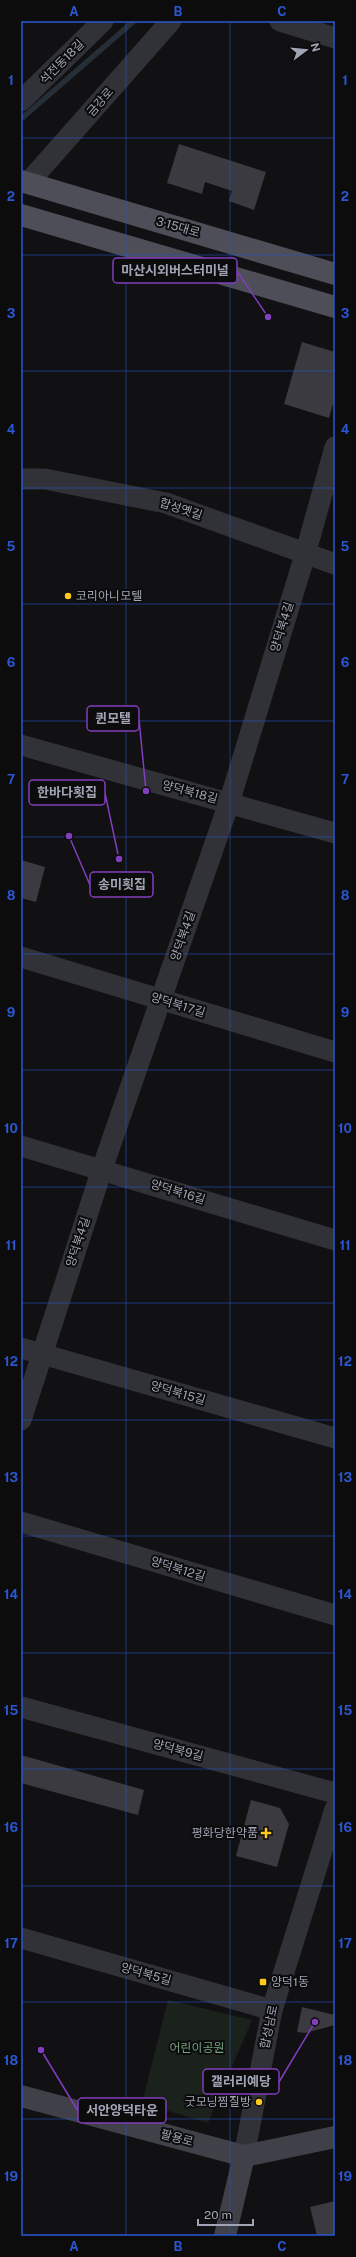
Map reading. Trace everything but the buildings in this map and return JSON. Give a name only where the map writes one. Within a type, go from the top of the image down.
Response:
[{"type":"main road","name":"3·15대로","points":[[24,182],[335,274]]},
{"type":"main road","points":[[21,215],[335,307]]},
{"type":"main road","name":"팔용로","points":[[21,2096],[244,2156],[335,2137]]},
{"type":"main road","points":[[225,2236],[244,2156]]},
{"type":"street","name":"석전동18길","points":[[21,101],[103,21]]},
{"type":"street","name":"금강로","points":[[24,182],[171,21]]},
{"type":"street","points":[[280,21],[335,38]]},
{"type":"street","name":"양덕북4길","points":[[21,1420],[102,1169],[228,803],[305,554],[335,447]]},
{"type":"street","name":"합성옛길","points":[[21,479],[45,478],[166,503],[335,564]]},
{"type":"street","name":"양덕북18길","points":[[21,746],[335,833]]},
{"type":"street","name":"양덕북17길","points":[[21,956],[335,1052]]},
{"type":"street","name":"양덕북16길","points":[[21,1146],[335,1240]]},
{"type":"street","name":"양덕북15길","points":[[21,1348],[335,1438]]},
{"type":"street","name":"양덕북12길","points":[[21,1522],[335,1615]]},
{"type":"street","name":"양덕북9길","points":[[21,1708],[335,1793]]},
{"type":"street","name":"합성남로","points":[[244,2156],[272,2010],[328,1858],[335,1809]]},
{"type":"street","name":"양덕북5길","points":[[21,1938],[272,2010]]},
{"type":"green space","name":"어린이공원","points":[[168,2000],[252,2020],[208,2123],[142,2103]]},
{"type":"waterway","points":[[21,119],[134,21]]},
{"type":"place","name":"마산시외버스터미널","points":[[268,317]]},
{"type":"place","name":"코리아니모텔","points":[[68,596]]},
{"type":"place","name":"퀸모텔","points":[[146,791]]},
{"type":"place","name":"송미횟집","points":[[69,836]]},
{"type":"place","name":"한바다횟집","points":[[119,859]]},
{"type":"place","name":"평화당한약품","points":[[266,1833]]},
{"type":"place","name":"양덕1동","points":[[263,1982]]},
{"type":"place","name":"갤러리예당","points":[[315,2022]]},
{"type":"place","name":"서안양덕타운","points":[[41,2050]]},
{"type":"place","name":"굿모닝찜질방","points":[[259,2102]]}]
